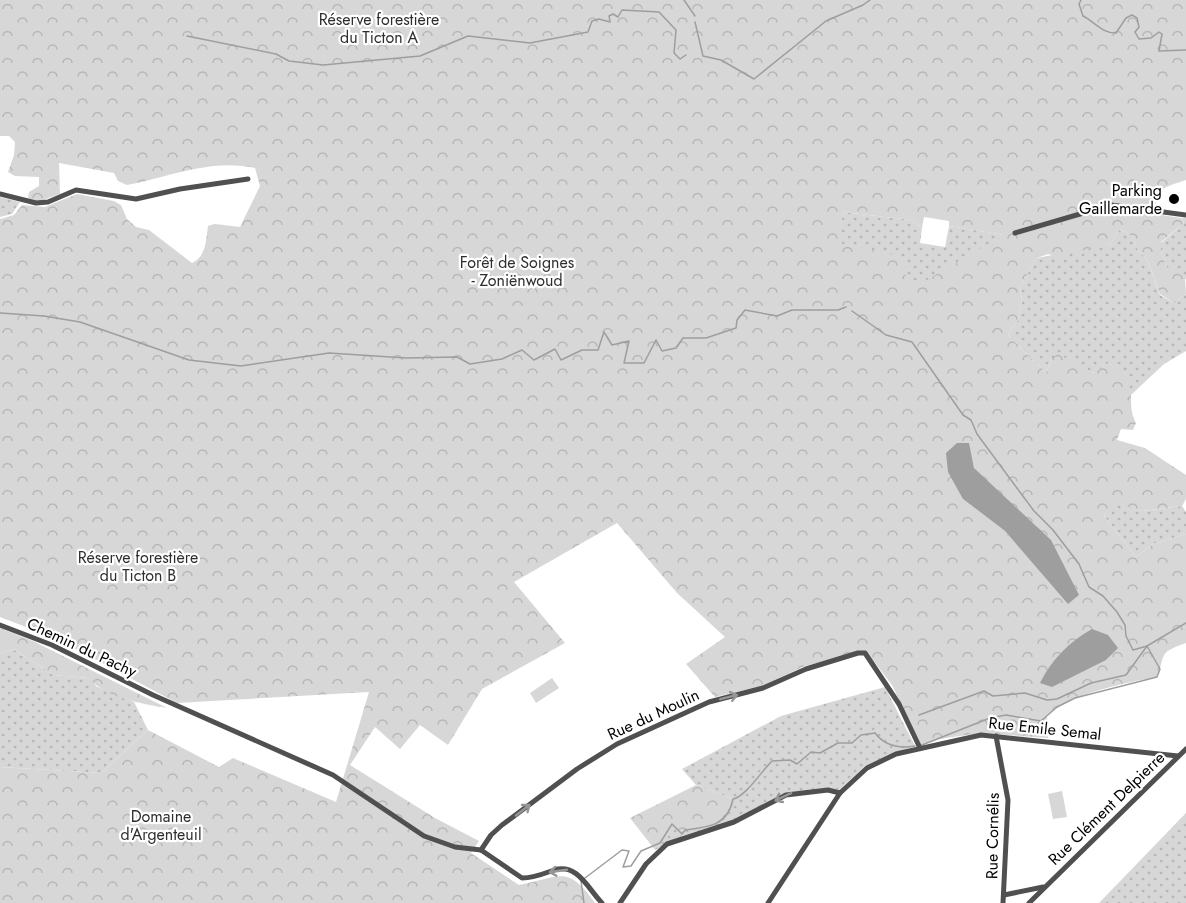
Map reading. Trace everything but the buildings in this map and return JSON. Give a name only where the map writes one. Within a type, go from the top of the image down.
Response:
[{"type":"street","points":[[0,194],[36,203],[48,202],[76,190],[136,199],[180,189],[248,179]]},
{"type":"street","points":[[1015,233],[1111,205],[1186,215]]},
{"type":"street","name":"Chemin du Pachy","points":[[0,625],[52,645],[153,695],[333,776],[424,836],[455,847],[481,850]]},
{"type":"street","name":"Rue du Moulin","points":[[481,850],[491,835],[502,825],[562,780],[617,744],[718,699],[763,688],[806,669],[863,652],[887,683],[920,748]]},
{"type":"street","name":"Rue Emile Semal","points":[[768,903],[840,793],[853,779],[879,760],[970,736],[996,735],[1178,756]]},
{"type":"street","name":"Rue Cornélis","points":[[996,735],[1008,800],[1003,903]]},
{"type":"street","name":"Rue Clément Delpierre","points":[[1029,903],[1186,748]]},
{"type":"street","points":[[620,903],[646,864],[667,844],[734,822],[786,795],[828,790],[840,793]]},
{"type":"street","points":[[481,850],[522,878],[560,869],[570,870],[581,878],[602,903]]},
{"type":"street","name":"Rue Clément Delpierre","points":[[1004,895],[1045,887]]},
{"type":"green space","name":"Forêt de Soignes - Zoniënwoud","points":[[0,0],[1186,0],[1186,180],[1166,187],[1159,193],[1154,214],[1182,218],[1184,223],[1161,242],[1161,252],[1168,270],[1176,270],[1185,278],[1186,294],[1174,303],[1160,294],[1147,259],[1138,250],[1132,236],[1120,229],[1110,244],[1057,257],[1048,254],[1037,258],[1020,286],[1022,300],[1018,320],[1008,335],[1046,373],[1052,358],[1058,354],[1094,373],[1109,363],[1129,385],[1133,417],[1136,423],[1133,430],[1121,429],[1117,440],[1145,448],[1186,475],[1186,499],[1182,506],[1142,511],[1115,503],[1104,516],[1136,557],[1153,544],[1186,534],[1186,643],[1171,649],[1164,655],[1157,677],[1099,690],[1057,708],[1047,716],[1048,738],[980,733],[940,739],[921,745],[892,685],[866,651],[805,666],[762,686],[715,697],[686,664],[725,637],[677,593],[617,523],[514,582],[565,643],[482,689],[448,745],[420,725],[400,749],[375,727],[350,765],[435,818],[479,841],[471,853],[519,885],[562,876],[577,883],[595,903],[0,903],[0,767],[101,773],[148,730],[219,767],[233,758],[336,802],[369,692],[177,703],[55,638],[0,617],[0,219],[14,215],[22,205],[45,207],[77,194],[114,201],[121,205],[127,219],[136,227],[149,230],[192,263],[203,252],[208,226],[215,224],[240,227],[260,186],[255,168],[239,166],[207,167],[127,185],[118,181],[114,173],[59,163],[60,194],[37,202],[28,198],[29,192],[39,186],[39,177],[15,176],[8,172],[14,155],[15,142],[9,136],[0,136]],"holes":[[[843,212],[911,220],[922,228],[924,217],[949,221],[949,226],[1004,235],[913,288],[906,279],[903,257],[838,243]],[[968,444],[974,468],[1026,554],[1005,531],[963,499]]]},
{"type":"green space","points":[[0,197],[20,202],[12,214],[0,217]]},
{"type":"green space","points":[[843,212],[911,220],[922,228],[920,243],[945,247],[949,226],[1005,235],[913,289],[906,279],[837,243]]},
{"type":"green space","points":[[1182,218],[1186,218],[1186,279],[1168,270],[1161,252],[1161,243],[1184,223]]},
{"type":"green space","points":[[1120,229],[1132,236],[1138,250],[1147,259],[1160,295],[1174,303],[1186,294],[1186,351],[1164,364],[1131,395],[1127,381],[1109,363],[1095,373],[1052,358],[1046,373],[1008,335],[1018,320],[1022,300],[1020,286],[1037,258],[1110,244]]},
{"type":"green space","points":[[1114,502],[1142,511],[1182,506],[1186,512],[1186,534],[1153,544],[1136,557],[1104,516]]},
{"type":"green space","points":[[0,628],[35,642],[167,708],[135,702],[115,695],[105,691],[88,678],[54,675],[13,649],[0,653]]},
{"type":"green space","points":[[13,649],[54,675],[89,678],[97,687],[134,702],[148,730],[101,773],[0,767],[0,653]]},
{"type":"green space","points":[[552,678],[559,688],[536,703],[530,693]]},
{"type":"green space","points":[[885,687],[915,746],[865,766],[839,790],[829,788],[785,793],[734,820],[682,836],[655,850],[652,846],[660,843],[672,824],[691,828],[699,826],[712,818],[733,799],[696,785],[682,769],[781,716]]},
{"type":"green space","points":[[696,785],[733,799],[727,814],[710,826],[685,830],[682,834],[672,824],[660,843],[652,846],[630,818]]},
{"type":"green space","points":[[1062,791],[1067,817],[1053,819],[1048,794]]},
{"type":"green space","points":[[1186,813],[1186,903],[1099,903]]},
{"type":"shaded area","points":[[957,443],[969,443],[974,468],[1051,540],[1079,595],[1068,604],[1005,531],[963,499],[948,472],[946,453]]},
{"type":"shaded area","points":[[1092,629],[1108,635],[1118,648],[1106,660],[1052,687],[1040,683],[1062,652]]},
{"type":"waterway","points":[[684,0],[695,16]]},
{"type":"waterway","points":[[695,22],[703,56],[721,60],[754,79],[826,21],[870,0]]},
{"type":"waterway","points":[[1081,0],[1079,4],[1083,16],[1106,31],[1116,33],[1126,18],[1132,15],[1137,18],[1139,27],[1135,32],[1139,39],[1151,38],[1159,32],[1162,34],[1159,51],[1186,50]]},
{"type":"waterway","points":[[187,36],[276,54],[289,61],[323,65],[420,56],[468,36],[530,43],[588,32],[592,21],[599,19],[610,22],[609,16],[613,14],[618,17],[622,10],[659,12],[676,30],[674,53],[680,59],[686,55]]},
{"type":"waterway","points":[[0,313],[44,316],[80,322],[189,360],[241,366],[329,353],[406,358],[457,357],[470,364],[502,359],[522,350],[534,360],[555,349],[561,360],[582,350],[598,350],[604,332],[612,345],[629,341],[624,363],[644,363],[656,340],[662,351],[676,348],[683,338],[706,338],[736,328],[737,320],[745,310],[777,316],[792,310],[838,310],[846,307]]},
{"type":"waterway","points":[[852,311],[886,335],[912,342],[963,415],[971,420],[977,434],[1034,511],[1053,530],[1079,564],[1089,587],[1103,596],[1117,612],[1125,625],[1126,636],[1133,650],[1147,646],[1160,669],[1157,677],[1075,698],[1057,707],[1041,721],[1006,715],[990,718],[922,745]]},
{"type":"waterway","points":[[919,715],[984,691],[993,696],[1025,693],[1047,700],[1057,699],[1091,683],[1126,675],[1147,646],[1186,623]]},
{"type":"waterway","points":[[585,878],[622,850],[629,851],[623,867],[631,866],[641,851],[660,843],[672,824],[682,834],[685,830],[716,823],[727,814],[733,799],[748,789],[772,761],[790,760],[797,764],[811,752],[820,753],[838,743],[852,743],[861,735],[875,733],[892,746],[915,746]]},
{"type":"waterway","points":[[581,881],[584,903]]},
{"type":"place","name":"Parking Gaillemarde","points":[[1174,199]]},
{"type":"park label","name":"Réserve forestière du Ticton A","points":[[379,28]]},
{"type":"park label","name":"Réserve forestière du Ticton B","points":[[138,566]]},
{"type":"park label","name":"Domaine d'Argenteuil","points":[[161,825]]}]
